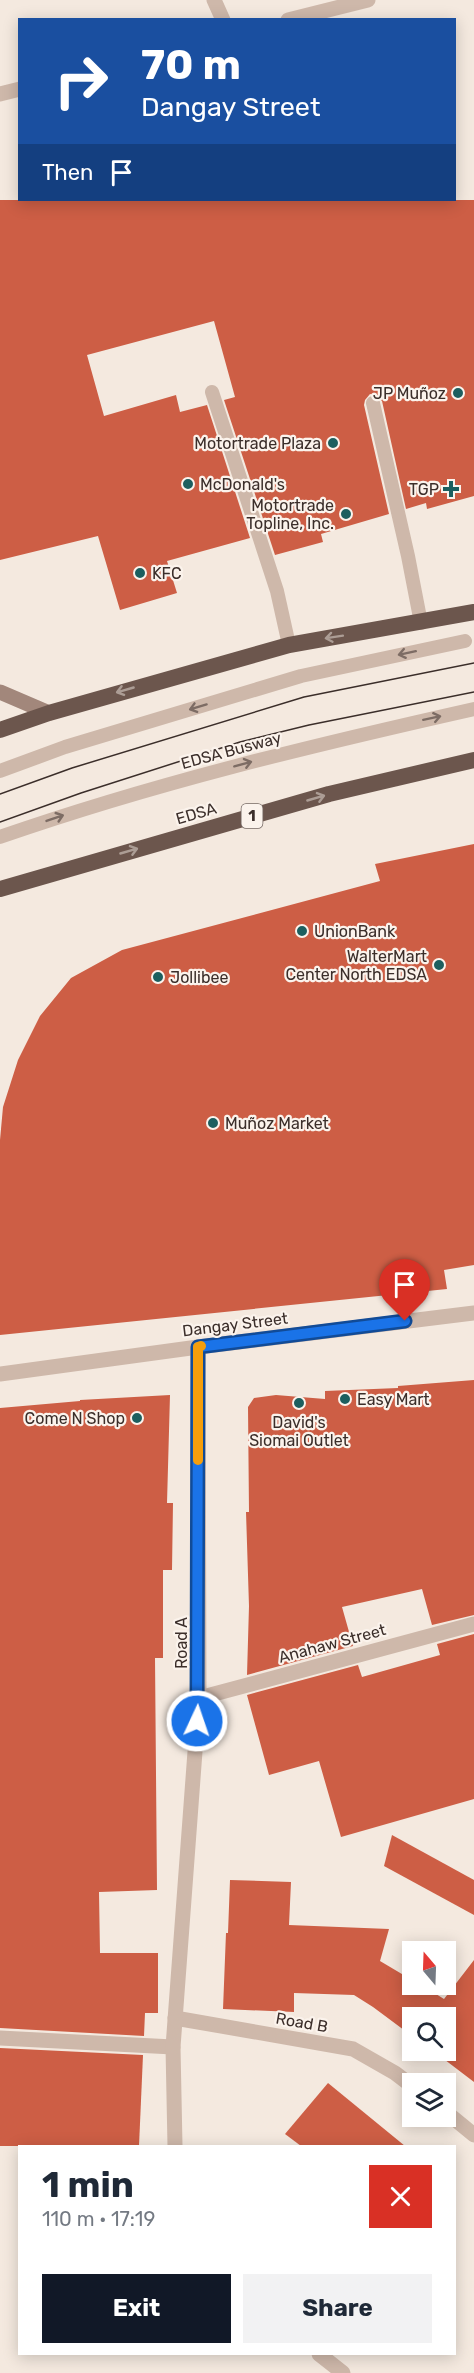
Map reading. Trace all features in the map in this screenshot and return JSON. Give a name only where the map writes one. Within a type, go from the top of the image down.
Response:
[{"type":"highway","points":[[0,730],[49,713],[289,645],[474,612]]},
{"type":"highway","name":"EDSA","points":[[0,889],[329,794],[474,760]]},
{"type":"main road","points":[[0,692],[49,713]]},
{"type":"main road","points":[[0,897],[9,889],[32,878]]},
{"type":"street","points":[[214,0],[222,18]]},
{"type":"street","points":[[296,18],[368,0]]},
{"type":"street","points":[[0,94],[18,90]]},
{"type":"street","name":"Dangay Street","points":[[0,1374],[474,1312]]},
{"type":"street","name":"Road A","points":[[175,2145],[173,2047],[199,1698],[198,1347]]},
{"type":"street","name":"Anahaw Street","points":[[199,1698],[474,1624]]},
{"type":"street","name":"Road B","points":[[175,2018],[353,2049],[402,2078]]},
{"type":"street","points":[[0,2038],[173,2047]]},
{"type":"street","points":[[456,2120],[474,2135]]},
{"type":"street","points":[[321,2355],[343,2373]]},
{"type":"lane","points":[[212,392],[277,591],[289,645]]},
{"type":"lane","points":[[373,403],[421,623]]},
{"type":"lane","points":[[0,771],[65,747],[301,676],[465,641]]},
{"type":"lane","name":"EDSA Busway","points":[[0,837],[86,807],[312,745],[474,709]]},
{"type":"building","points":[[0,200],[474,200],[474,496],[427,509],[426,503],[406,509],[382,401],[376,395],[370,394],[364,405],[389,514],[321,534],[323,542],[275,555],[224,400],[235,397],[214,321],[87,355],[104,416],[176,395],[180,412],[207,405],[250,538],[167,561],[177,593],[120,610],[98,536],[0,560]]},
{"type":"building","name":"Muñoz Market","points":[[474,844],[474,1265],[444,1270],[447,1289],[0,1335],[0,1140],[3,1107],[18,1060],[40,1016],[71,978],[122,950],[380,881],[375,864]]},
{"type":"building","points":[[474,1380],[474,1615],[432,1625],[422,1589],[342,1607],[353,1646],[247,1675],[248,1407],[254,1398],[276,1395],[325,1399],[325,1391],[398,1388],[398,1386]]},
{"type":"building","points":[[170,1395],[167,1503],[173,1503],[172,1570],[163,1570],[163,1658],[155,1658],[157,1890],[99,1892],[100,1953],[158,1953],[158,2013],[145,2013],[144,2036],[0,2028],[0,1408],[80,1400]]},
{"type":"building","points":[[474,1634],[474,1799],[341,1837],[319,1761],[269,1775],[247,1695],[358,1665],[362,1677],[440,1655],[437,1644]]},
{"type":"building","points":[[392,1835],[474,1880],[474,1915],[384,1866]]},
{"type":"building","points":[[230,1880],[291,1882],[289,1925],[389,1929],[380,1961],[402,1974],[402,1995],[438,1995],[444,1999],[447,1995],[456,1995],[456,1983],[474,1960],[474,2082],[446,2061],[456,2061],[456,2007],[402,2007],[402,2029],[354,1995],[294,1993],[294,2012],[223,2009],[226,1933],[228,1933]]},
{"type":"building","points":[[0,2048],[143,2055],[139,2145],[0,2146]]},
{"type":"building","points":[[328,2083],[404,2145],[300,2145],[285,2134]]},
{"type":"tram line","points":[[0,794],[72,768],[304,697],[474,663]]},
{"type":"tram line","points":[[0,822],[81,793],[240,742],[309,725],[474,692]]},
{"type":"slow traffic","points":[[198,1460],[198,1347],[201,1346]]},
{"type":"place","name":"JP Muñoz","points":[[458,393]]},
{"type":"place","name":"Motortrade Plaza","points":[[333,443]]},
{"type":"place","name":"McDonald's","points":[[188,484]]},
{"type":"place","name":"TGP","points":[[451,489]]},
{"type":"place","name":"Motortrade Topline, Inc.","points":[[346,514]]},
{"type":"place","name":"KFC","points":[[140,573]]},
{"type":"place","name":"UnionBank","points":[[302,931]]},
{"type":"place","name":"WalterMart Center North EDSA","points":[[439,965]]},
{"type":"place","name":"Jollibee","points":[[158,977]]},
{"type":"place","name":"Muñoz Market","points":[[213,1123]]},
{"type":"place","name":"Easy Mart","points":[[345,1399]]},
{"type":"place","name":"David's Siomai Outlet","points":[[299,1403]]},
{"type":"place","name":"Come N Shop","points":[[137,1418]]},
{"type":"route","points":[[197,1721],[199,1698],[198,1347],[405,1321]]}]
